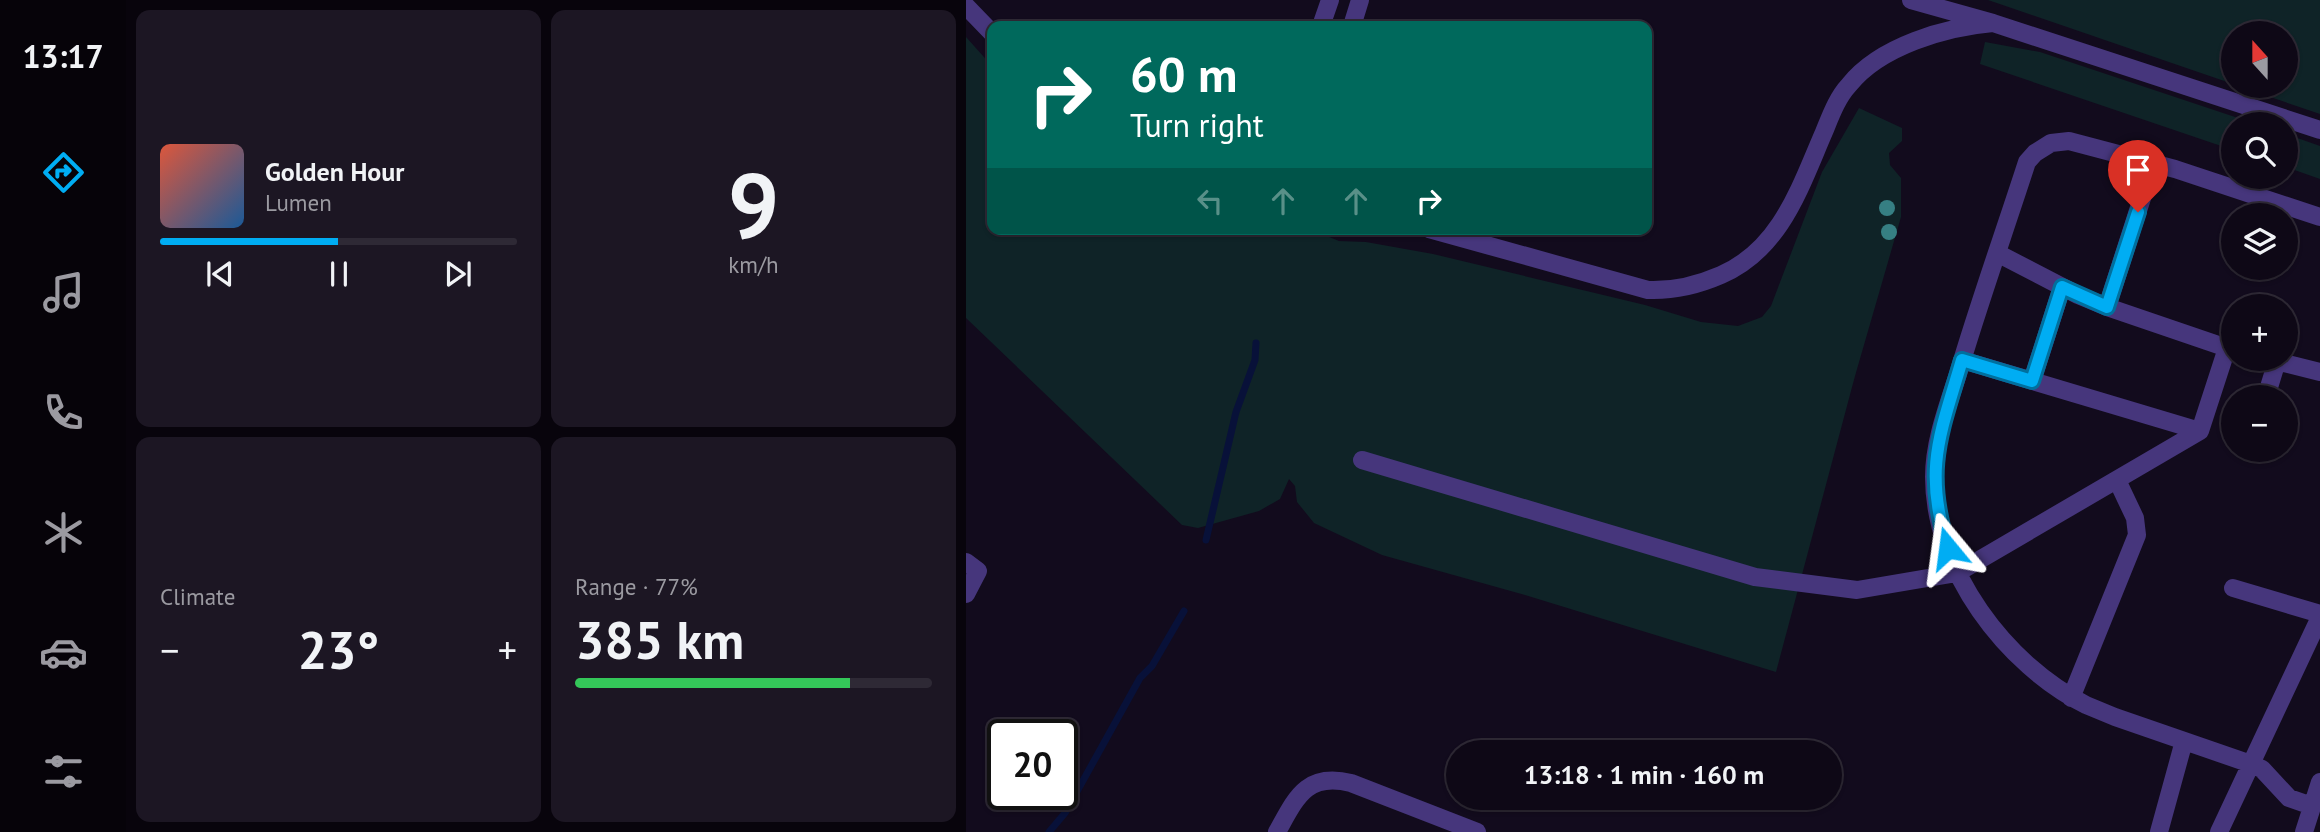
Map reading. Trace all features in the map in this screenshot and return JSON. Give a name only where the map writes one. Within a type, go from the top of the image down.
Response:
[{"type":"street","points":[[1323,21],[1330,0]]},
{"type":"street","points":[[1354,21],[1360,0]]},
{"type":"street","points":[[1911,0],[1993,23],[2320,130]]},
{"type":"street","points":[[966,6],[987,28]]},
{"type":"street","points":[[1451,235],[1648,290],[1671,290],[1710,280],[1744,263],[1775,234],[1800,188],[1835,107],[1858,75],[1890,53],[1926,37],[1959,27],[1993,23]]},
{"type":"street","points":[[2312,806],[2289,798],[2262,769],[2115,717],[2071,698],[2040,676],[1989,625],[1957,573],[1941,527],[1934,478],[1938,438],[1962,360],[2027,162],[2042,147],[2069,141],[2320,216]]},
{"type":"street","points":[[2107,307],[2153,164]]},
{"type":"street","points":[[1997,253],[2107,307],[2221,346]]},
{"type":"street","points":[[2032,381],[2062,287]]},
{"type":"street","points":[[1962,360],[2200,431]]},
{"type":"street","points":[[2298,366],[2320,372]]},
{"type":"street","points":[[1362,460],[1755,577],[1857,590],[1957,573],[2200,431],[2222,371]]},
{"type":"street","points":[[2071,698],[2137,535],[2135,518],[2117,480]]},
{"type":"street","points":[[966,594],[972,567]]},
{"type":"street","points":[[2219,832],[2320,616],[2233,588]]},
{"type":"street","points":[[2159,832],[2184,741]]},
{"type":"street","points":[[1277,832],[1302,791],[1311,785],[1329,780],[1351,783],[1477,832]]},
{"type":"street","points":[[2304,832],[2320,782]]},
{"type":"green space","points":[[1988,0],[2320,0],[2320,114],[2273,98],[2298,98],[2298,21],[2221,21],[2221,80]]},
{"type":"green space","points":[[966,37],[987,60],[987,235],[1324,235],[1339,241],[1366,242],[1433,254],[1645,305],[1701,322],[1738,326],[1762,317],[1771,306],[1822,172],[1859,108],[1902,128],[1902,141],[1889,153],[1890,165],[1901,178],[1901,217],[1855,376],[1776,672],[1525,595],[1382,555],[1314,523],[1297,502],[1295,486],[1289,479],[1280,499],[1259,511],[1198,528],[1182,525],[966,318]]},
{"type":"green space","points":[[1985,42],[2040,52],[2221,112],[2221,146],[1980,64]]},
{"type":"green space","points":[[2298,138],[2320,146],[2320,179],[2298,171]]},
{"type":"waterway","points":[[1206,540],[1236,412],[1255,360],[1256,343]]},
{"type":"waterway","points":[[1049,832],[1065,813],[1140,678],[1152,666],[1184,611]]},
{"type":"route","points":[[1948,548],[1941,527],[1934,478],[1938,438],[1962,360],[2032,381],[2062,287],[2107,307],[2138,212]]}]
